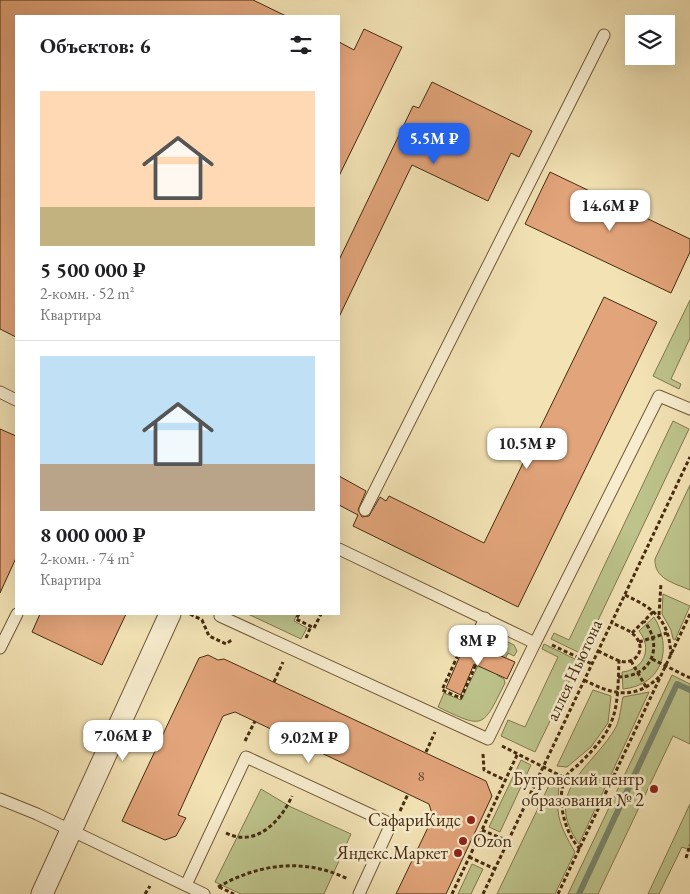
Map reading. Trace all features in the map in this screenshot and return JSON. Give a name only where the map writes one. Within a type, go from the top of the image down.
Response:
[{"type":"street","points":[[42,894],[170,615]]},
{"type":"lane","points":[[365,510],[604,35]]},
{"type":"lane","points":[[0,392],[15,400]]},
{"type":"lane","points":[[220,616],[488,739],[659,396],[690,410]]},
{"type":"lane","points":[[340,551],[536,641]]},
{"type":"lane","points":[[0,648],[16,615]]},
{"type":"lane","points":[[474,641],[485,618]]},
{"type":"lane","points":[[186,885],[246,757],[391,824],[360,890]]},
{"type":"lane","points":[[0,799],[37,814],[204,894]]},
{"type":"path","name":"аллея Ньютона","points":[[483,894],[690,457]]},
{"type":"path","points":[[658,616],[661,584]]},
{"type":"path","points":[[625,595],[658,616],[667,634],[671,655]]},
{"type":"path","points":[[632,633],[654,612]]},
{"type":"path","points":[[558,894],[690,614]]},
{"type":"path","points":[[298,615],[296,619],[314,628],[320,615]]},
{"type":"path","points":[[618,677],[629,677],[639,673],[652,659],[653,638],[650,629],[644,621]]},
{"type":"path","points":[[598,651],[619,660],[631,661],[637,657],[640,650],[640,642],[632,633],[612,623]]},
{"type":"path","points":[[468,634],[474,641],[486,642],[461,698],[442,690],[468,634]]},
{"type":"path","points":[[640,642],[667,634]]},
{"type":"path","points":[[536,641],[592,664]]},
{"type":"path","points":[[274,682],[285,659]]},
{"type":"path","points":[[652,659],[690,678]]},
{"type":"path","points":[[580,849],[567,830],[563,816],[562,802],[565,778],[593,751],[610,724],[618,694],[619,660]]},
{"type":"path","points":[[631,661],[646,687]]},
{"type":"path","points":[[584,680],[618,694],[637,692],[662,674]]},
{"type":"path","points":[[245,741],[255,721]]},
{"type":"path","points":[[426,752],[436,729]]},
{"type":"path","points":[[496,743],[565,778]]},
{"type":"path","points":[[483,751],[484,770],[505,780]]},
{"type":"path","points":[[452,894],[518,753]]},
{"type":"path","points":[[212,827],[232,836],[250,836],[264,831],[276,824],[286,810],[298,781]]},
{"type":"path","points":[[399,814],[408,794]]},
{"type":"path","points":[[482,830],[508,841]]},
{"type":"path","points":[[686,858],[690,845]]},
{"type":"path","points":[[469,857],[495,869]]},
{"type":"path","points":[[213,894],[218,887],[238,877],[276,866],[311,866],[336,873],[360,890]]},
{"type":"green space","points":[[690,300],[690,338],[671,379],[681,384],[679,389],[653,376]]},
{"type":"green space","points":[[673,421],[689,429],[582,654],[551,639],[554,633],[569,640]]},
{"type":"green space","points":[[690,485],[690,590],[661,576],[655,559]]},
{"type":"green space","points":[[663,594],[690,606],[675,640],[662,614]]},
{"type":"green space","points":[[250,615],[297,615],[294,621],[307,628],[301,639]]},
{"type":"green space","points":[[654,617],[663,641],[661,663],[655,673],[647,680],[637,686],[623,689],[622,672],[630,670],[641,663],[646,651],[639,631]]},
{"type":"green space","points":[[493,635],[514,645],[517,651],[514,656],[508,653],[497,675],[504,679],[505,683],[486,717],[480,721],[473,721],[438,707],[444,693],[461,700]]},
{"type":"green space","points":[[544,644],[579,661],[535,752],[501,736],[508,720],[525,727],[558,657],[542,649]]},
{"type":"green space","points":[[672,675],[690,684],[690,744],[673,736],[598,894],[568,894]]},
{"type":"green space","points":[[593,690],[611,696],[608,723],[591,747],[567,767],[557,766]]},
{"type":"green space","points":[[649,692],[579,844],[569,825],[566,809],[568,794],[584,768],[616,727],[623,697]]},
{"type":"green space","points":[[521,760],[531,765],[500,832],[489,827]]},
{"type":"green space","points":[[552,779],[558,781],[560,821],[575,852],[555,894],[497,894]]},
{"type":"green space","points":[[261,789],[291,807],[351,834],[324,894],[241,894],[215,882]]},
{"type":"green space","points":[[690,804],[690,850],[682,847],[659,894],[648,894]]},
{"type":"green space","points":[[472,864],[483,869],[471,894],[458,894]]},
{"type":"building","points":[[0,0],[253,0],[284,15],[15,15],[15,336],[0,329]]},
{"type":"building","points":[[364,29],[402,47],[340,174],[340,43],[354,50]]},
{"type":"building","points":[[432,82],[532,131],[519,157],[511,153],[488,201],[412,165],[340,315],[340,258],[413,106],[419,108]]},
{"type":"building","points":[[550,172],[690,239],[690,252],[671,293],[525,224]]},
{"type":"building","points":[[604,297],[657,322],[518,607],[353,526],[358,515],[340,506],[340,477],[366,491],[358,510],[362,517],[369,516],[380,497],[386,501],[389,496],[484,543]]},
{"type":"building","points":[[0,429],[15,436],[15,560],[0,593]]},
{"type":"building","points":[[40,615],[126,615],[102,665],[32,632]]},
{"type":"building","points":[[466,642],[467,648],[470,651],[477,650],[480,647],[515,662],[507,679],[474,664],[461,695],[446,688]]},
{"type":"building","points":[[208,655],[218,660],[224,659],[486,781],[492,796],[446,894],[396,894],[433,817],[429,804],[235,712],[223,716],[178,815],[186,818],[176,836],[165,840],[122,821],[199,658]]},
{"type":"waterway","points":[[579,894],[677,684],[690,690]]},
{"type":"place","name":"Бугровский центр образования № 2","points":[[654,789]]},
{"type":"place","name":"СафариКидс","points":[[471,820]]},
{"type":"place","name":"Ozon","points":[[463,841]]},
{"type":"place","name":"Яндекс.Маркет","points":[[458,853]]}]
